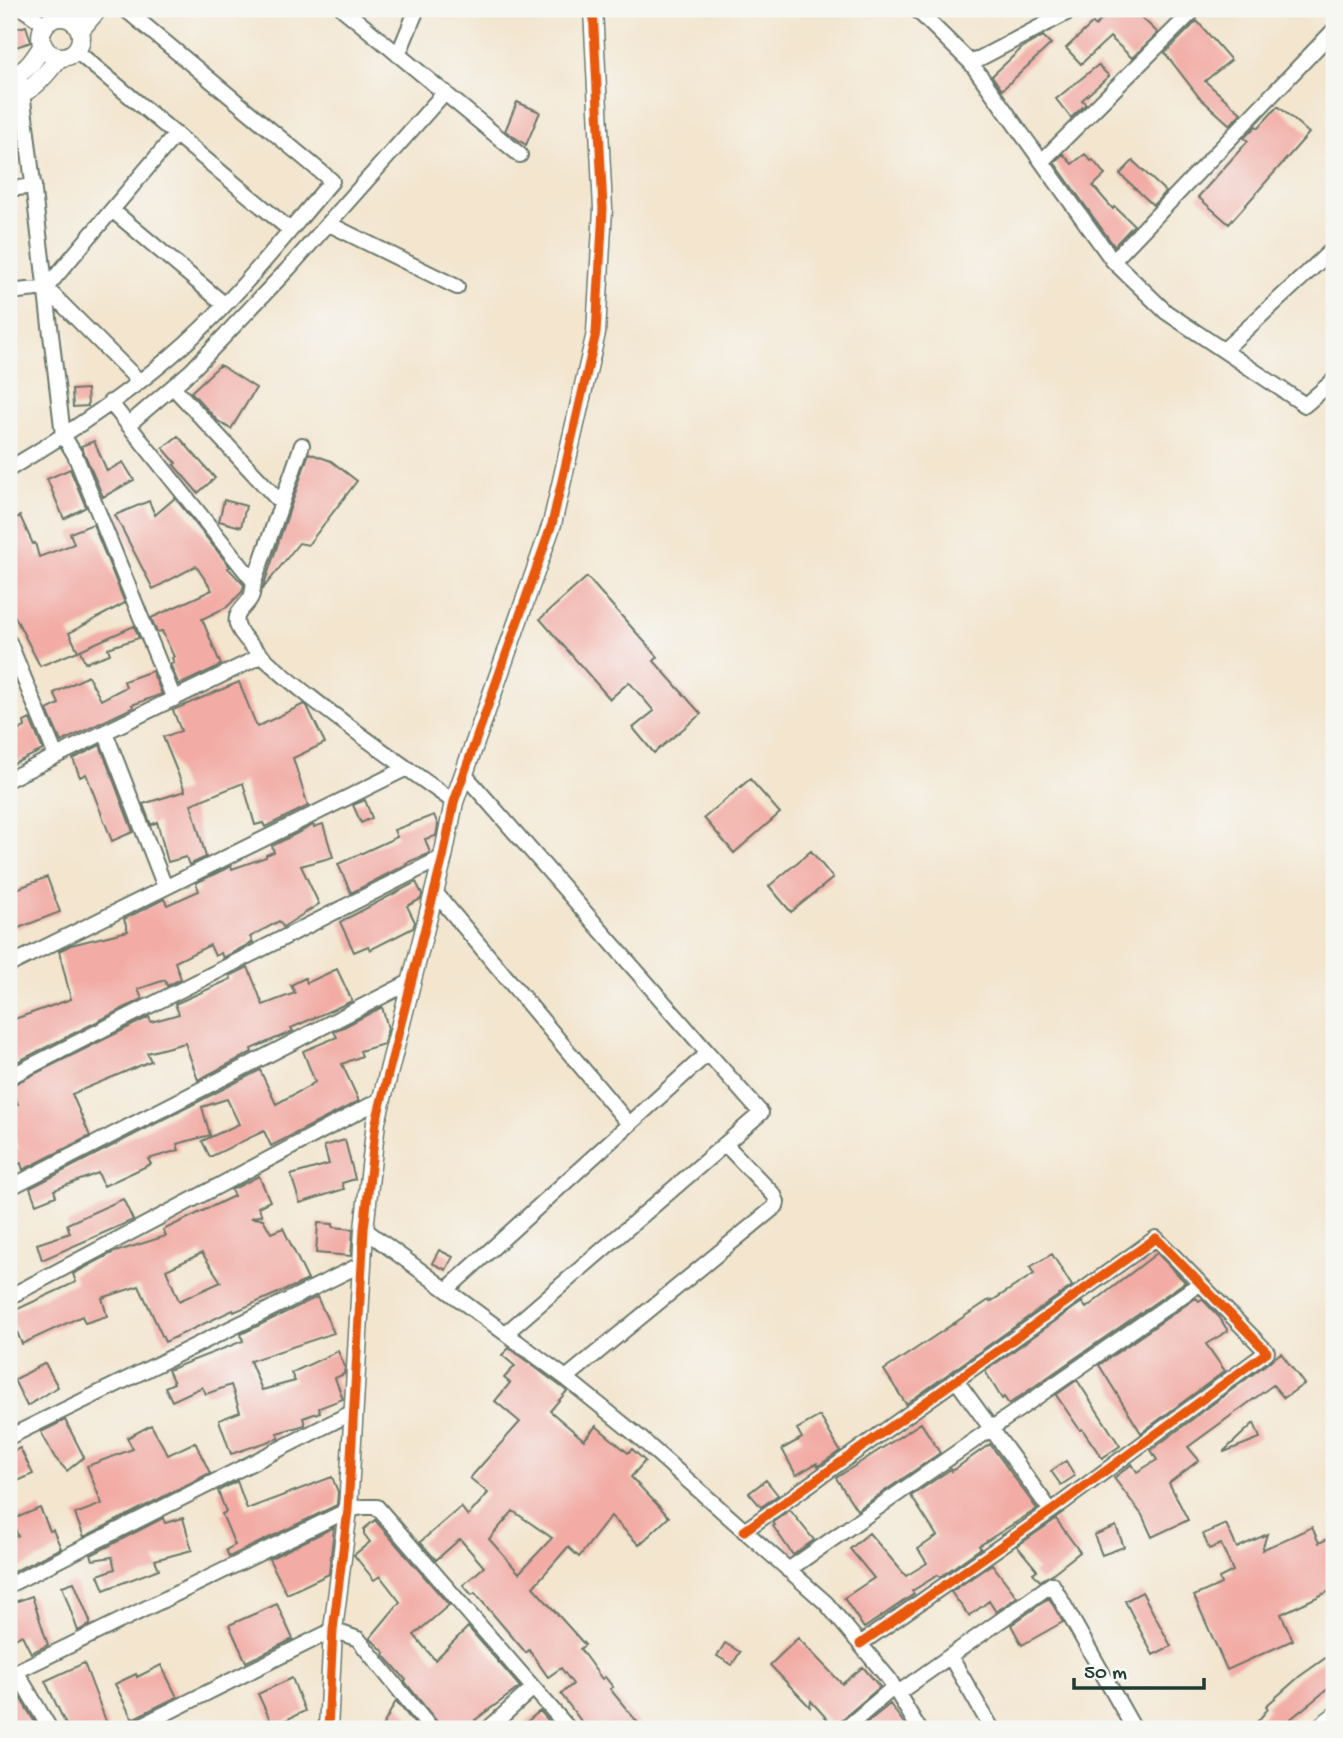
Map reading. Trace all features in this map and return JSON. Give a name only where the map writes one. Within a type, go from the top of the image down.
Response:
[{"type":"street","points":[[23,9],[44,24]]},
{"type":"street","points":[[80,30],[98,9]]},
{"type":"street","points":[[9,470],[63,435],[171,357],[225,304],[332,181],[125,9]]},
{"type":"street","points":[[343,9],[520,155]]},
{"type":"street","points":[[398,55],[417,9]]},
{"type":"street","points":[[325,1727],[333,1630],[348,1510],[364,1229],[376,1122],[443,857],[454,802],[552,524],[596,333],[603,209],[593,9]]},
{"type":"street","points":[[916,9],[971,63],[1113,261],[1166,312],[1305,405],[1334,380]]},
{"type":"street","points":[[971,63],[1074,9]]},
{"type":"street","points":[[1042,161],[1195,9]]},
{"type":"street","points":[[68,13],[80,30],[81,41],[76,51],[68,56],[59,58],[49,55],[42,47],[40,35],[44,24],[53,17],[68,13]]},
{"type":"street","points":[[1113,261],[1334,30]]},
{"type":"street","points":[[42,47],[29,66],[14,76],[34,186],[63,435],[75,455],[174,699]]},
{"type":"street","points":[[76,51],[290,230]]},
{"type":"street","points":[[16,95],[33,88],[59,58]]},
{"type":"street","points":[[128,425],[211,350],[329,224],[444,92]]},
{"type":"street","points":[[9,292],[46,288],[176,134]]},
{"type":"street","points":[[9,189],[34,186]]},
{"type":"street","points":[[112,210],[225,304]]},
{"type":"street","points":[[329,224],[457,288]]},
{"type":"street","points":[[1225,349],[1334,248]]},
{"type":"street","points":[[46,288],[139,381]]},
{"type":"street","points":[[173,387],[281,503]]},
{"type":"street","points":[[110,402],[254,582]]},
{"type":"street","points":[[302,445],[254,582],[252,596],[236,618],[242,638],[284,677],[454,802]]},
{"type":"street","points":[[9,642],[56,756]]},
{"type":"street","points":[[9,779],[261,656]]},
{"type":"street","points":[[105,732],[165,887]]},
{"type":"street","points":[[9,965],[407,768]]},
{"type":"street","points":[[464,774],[761,1113],[506,1333]]},
{"type":"street","points":[[9,1077],[443,857]]},
{"type":"street","points":[[434,891],[629,1124]]},
{"type":"street","points":[[9,1188],[410,982]]},
{"type":"street","points":[[453,1284],[708,1053]]},
{"type":"street","points":[[9,1297],[382,1099]]},
{"type":"street","points":[[566,1378],[776,1206],[774,1195],[725,1144]]},
{"type":"street","points":[[364,1229],[566,1378],[639,1437],[826,1603],[896,1690],[919,1729]]},
{"type":"street","points":[[744,1531],[1156,1238],[1267,1352],[1051,1511],[860,1644]]},
{"type":"street","points":[[9,1437],[362,1264]]},
{"type":"street","points":[[788,1570],[1199,1284]]},
{"type":"street","points":[[956,1380],[1051,1511]]},
{"type":"street","points":[[9,1585],[353,1412]]},
{"type":"street","points":[[50,1729],[12,1673],[348,1510],[363,1507],[377,1507],[569,1729]]},
{"type":"street","points":[[845,1729],[896,1690],[950,1656],[1052,1584],[1134,1729]]},
{"type":"street","points":[[134,1729],[333,1630],[358,1639],[431,1729]]},
{"type":"street","points":[[950,1656],[992,1729]]},
{"type":"street","points":[[488,1729],[533,1688]]},
{"type":"street","points":[[1318,1729],[1334,1717]]},
{"type":"building","points":[[1113,9],[1149,9],[1141,17],[1158,33],[1132,58],[1110,37],[1081,64],[1066,48]]},
{"type":"building","points":[[1197,21],[1231,60],[1205,81],[1241,113],[1230,125],[1199,97],[1165,53]]},
{"type":"building","points":[[26,26],[31,42],[16,47],[11,30]]},
{"type":"building","points":[[1043,36],[1051,44],[1002,90],[992,76],[1023,47]]},
{"type":"building","points":[[1098,65],[1109,76],[1082,100],[1086,104],[1071,118],[1056,99]]},
{"type":"building","points":[[517,102],[540,112],[526,145],[505,131]]},
{"type":"building","points":[[1278,106],[1309,133],[1229,224],[1198,197],[1248,141],[1244,138],[1256,126],[1258,128]]},
{"type":"building","points":[[1063,154],[1072,164],[1085,154],[1093,160],[1105,175],[1093,186],[1113,209],[1115,207],[1134,225],[1114,246],[1054,162]]},
{"type":"building","points":[[1133,161],[1166,192],[1153,205],[1120,174]]},
{"type":"building","points":[[220,365],[256,388],[231,429],[218,421],[191,392]]},
{"type":"building","points":[[87,389],[88,406],[73,407],[72,390]]},
{"type":"building","points":[[178,436],[215,478],[198,493],[163,448]]},
{"type":"building","points":[[94,441],[107,471],[123,462],[134,480],[103,497],[81,446]]},
{"type":"building","points":[[309,453],[331,461],[357,481],[308,545],[299,543],[262,590]]},
{"type":"building","points":[[70,469],[86,507],[64,519],[47,479]]},
{"type":"building","points":[[175,498],[244,585],[242,592],[227,607],[202,619],[221,665],[179,685],[170,664],[174,663],[174,657],[162,631],[157,632],[151,618],[212,590],[196,566],[153,589],[115,515],[149,501],[155,515]]},
{"type":"building","points":[[224,500],[246,506],[241,527],[219,521]]},
{"type":"building","points":[[20,516],[33,544],[35,543],[39,557],[74,544],[70,533],[93,524],[125,603],[69,633],[78,651],[40,666],[9,605],[9,522]]},
{"type":"building","points":[[587,577],[658,657],[654,661],[701,714],[654,753],[633,728],[654,711],[629,682],[610,699],[540,619]]},
{"type":"building","points":[[134,626],[139,638],[108,648],[110,654],[85,663],[80,650]]},
{"type":"building","points":[[152,671],[162,694],[132,705],[134,707],[61,742],[47,710],[59,704],[54,693],[88,676],[101,700],[126,687],[124,681]]},
{"type":"building","points":[[239,682],[257,727],[304,704],[307,706],[325,743],[293,758],[308,806],[265,827],[263,823],[255,825],[243,783],[191,804],[206,857],[189,865],[186,857],[168,862],[157,822],[151,825],[143,804],[185,791],[163,737],[181,731],[173,710]]},
{"type":"building","points":[[30,719],[43,750],[9,766],[9,735],[25,727],[24,722]]},
{"type":"building","points":[[100,745],[133,832],[112,841],[86,774],[80,777],[73,759]]},
{"type":"building","points":[[750,779],[780,813],[734,853],[704,818]]},
{"type":"building","points":[[365,800],[372,818],[361,823],[353,805]]},
{"type":"building","points":[[434,815],[438,825],[436,836],[425,839],[430,853],[351,893],[338,864],[397,837],[394,830]]},
{"type":"building","points":[[323,824],[333,857],[301,866],[319,904],[283,927],[279,921],[250,937],[253,942],[223,958],[221,953],[215,956],[210,945],[175,962],[181,979],[167,986],[165,980],[138,989],[142,999],[9,1066],[9,1021],[71,999],[59,951],[71,945],[128,931],[124,919],[164,899],[167,905],[199,891],[196,883],[231,866],[232,869],[266,857],[274,852],[272,846],[313,825]]},
{"type":"building","points":[[811,851],[833,878],[791,912],[769,886]]},
{"type":"building","points":[[47,877],[60,912],[16,929],[9,911],[9,892]]},
{"type":"building","points":[[416,882],[422,894],[421,899],[407,906],[415,922],[413,928],[370,950],[368,946],[354,952],[340,922]]},
{"type":"building","points":[[248,967],[263,1005],[295,993],[291,985],[305,978],[307,983],[337,969],[352,1001],[291,1028],[293,1031],[251,1049],[252,1052],[198,1080],[185,1043],[147,1053],[151,1061],[72,1094],[90,1136],[23,1170],[21,1163],[9,1168],[9,1154],[19,1149],[9,1127],[9,1108],[18,1104],[10,1086],[149,1017],[151,1022],[179,1014],[175,1004],[231,979],[230,976]]},
{"type":"building","points":[[382,1007],[388,1028],[384,1044],[360,1051],[362,1056],[342,1064],[359,1101],[271,1146],[264,1131],[210,1157],[202,1141],[239,1124],[227,1099],[202,1107],[210,1135],[177,1144],[179,1150],[148,1159],[151,1164],[104,1186],[98,1173],[54,1190],[56,1196],[36,1204],[30,1188],[260,1070],[276,1104],[306,1088],[315,1082],[303,1051],[337,1037],[334,1032]]},
{"type":"building","points":[[345,1140],[355,1179],[342,1183],[344,1189],[300,1203],[291,1175],[329,1164],[324,1146]]},
{"type":"building","points":[[259,1176],[270,1201],[258,1207],[262,1215],[251,1218],[263,1219],[271,1233],[283,1228],[308,1280],[234,1312],[233,1310],[165,1342],[139,1286],[102,1298],[107,1316],[85,1323],[82,1316],[22,1344],[9,1313],[76,1282],[73,1274],[112,1253],[166,1236],[163,1230],[234,1196],[231,1190]],"holes":[[[202,1253],[221,1282],[179,1301],[166,1270]]]},
{"type":"building","points":[[123,1199],[133,1220],[42,1260],[37,1244],[70,1233],[67,1224]]},
{"type":"building","points":[[318,1223],[353,1229],[351,1256],[316,1253]]},
{"type":"building","points":[[439,1250],[453,1257],[446,1270],[432,1263]]},
{"type":"building","points":[[1157,1253],[1185,1282],[1009,1404],[1004,1397],[1002,1399],[985,1371],[1082,1302],[1086,1308]]},
{"type":"building","points":[[1052,1254],[1072,1286],[906,1404],[884,1370],[989,1300],[990,1302],[1034,1274],[1030,1267]]},
{"type":"building","points":[[317,1297],[334,1333],[250,1361],[262,1390],[295,1381],[291,1373],[338,1351],[345,1367],[344,1374],[335,1378],[343,1399],[319,1408],[320,1412],[303,1418],[305,1425],[277,1433],[279,1438],[231,1454],[219,1420],[240,1412],[231,1385],[206,1394],[202,1387],[172,1401],[165,1387],[174,1383],[168,1370],[243,1341],[241,1334]]},
{"type":"building","points":[[1196,1298],[1199,1301],[1202,1299],[1228,1331],[1206,1344],[1225,1371],[1141,1433],[1099,1365]]},
{"type":"building","points":[[509,1348],[567,1391],[550,1411],[584,1440],[596,1426],[628,1453],[632,1449],[645,1461],[631,1477],[669,1517],[639,1545],[611,1516],[579,1557],[568,1547],[533,1587],[585,1645],[580,1649],[602,1679],[605,1677],[613,1687],[610,1689],[643,1729],[587,1729],[561,1694],[573,1684],[561,1668],[548,1677],[529,1650],[526,1653],[475,1593],[472,1595],[463,1585],[484,1567],[460,1539],[436,1560],[420,1542],[461,1507],[468,1516],[488,1493],[470,1478],[520,1422],[495,1401],[510,1383],[504,1378],[515,1366],[502,1355]],"holes":[[[513,1511],[552,1538],[519,1573],[489,1539]]]},
{"type":"building","points":[[1281,1353],[1304,1384],[1284,1398],[1273,1385],[1188,1447],[1199,1460],[1169,1483],[1188,1520],[1152,1537],[1142,1515],[1114,1478],[1132,1464],[1137,1472],[1157,1460],[1151,1450]]},
{"type":"building","points":[[45,1363],[58,1387],[27,1406],[14,1380]]},
{"type":"building","points":[[1077,1380],[1120,1446],[1102,1458],[1056,1395]]},
{"type":"building","points":[[820,1416],[840,1451],[818,1466],[817,1463],[796,1475],[782,1449],[802,1438],[797,1429]]},
{"type":"building","points":[[65,1420],[84,1457],[67,1471],[55,1458],[41,1432]]},
{"type":"building","points":[[921,1423],[940,1453],[857,1510],[836,1478]]},
{"type":"building","points":[[1254,1423],[1260,1438],[1224,1452],[1224,1451]]},
{"type":"building","points":[[151,1425],[168,1455],[195,1442],[210,1473],[84,1537],[75,1514],[102,1504],[87,1466],[133,1449],[127,1438]]},
{"type":"building","points":[[990,1444],[1037,1509],[979,1546],[981,1548],[940,1577],[938,1575],[912,1591],[914,1594],[864,1628],[844,1598],[874,1578],[850,1549],[869,1533],[906,1576],[927,1563],[918,1549],[937,1536],[911,1496]]},
{"type":"building","points":[[20,1448],[33,1474],[9,1485],[9,1453]]},
{"type":"building","points":[[1066,1461],[1075,1476],[1061,1485],[1051,1471]]},
{"type":"building","points":[[332,1477],[338,1492],[337,1505],[229,1557],[226,1550],[235,1545],[222,1514],[226,1512],[218,1491],[237,1481],[247,1509]]},
{"type":"building","points":[[766,1480],[778,1495],[761,1507],[749,1493]]},
{"type":"building","points":[[40,1508],[61,1548],[9,1574],[9,1538],[18,1536],[11,1520]]},
{"type":"building","points":[[790,1510],[814,1540],[793,1555],[773,1526],[773,1522]]},
{"type":"building","points":[[163,1518],[165,1523],[183,1518],[192,1550],[155,1560],[159,1569],[104,1590],[98,1575],[115,1569],[112,1557],[93,1560],[91,1555]]},
{"type":"building","points":[[1056,1519],[1080,1552],[1040,1581],[1033,1573],[1037,1570],[1017,1546]]},
{"type":"building","points":[[375,1520],[449,1605],[414,1635],[435,1660],[468,1627],[520,1687],[475,1720],[479,1729],[440,1729],[406,1680],[370,1638],[400,1602],[380,1576],[374,1580],[354,1555],[370,1542],[364,1529]]},
{"type":"building","points":[[1226,1524],[1237,1548],[1267,1534],[1262,1550],[1312,1527],[1319,1543],[1334,1536],[1334,1589],[1281,1614],[1293,1640],[1227,1670],[1194,1596],[1221,1584],[1219,1578],[1233,1571],[1221,1544],[1209,1549],[1203,1534]]},
{"type":"building","points":[[1116,1526],[1124,1547],[1102,1555],[1094,1535]]},
{"type":"building","points":[[334,1527],[329,1574],[287,1594],[269,1559]]},
{"type":"building","points":[[992,1564],[1017,1597],[996,1612],[989,1601],[969,1616],[951,1592]]},
{"type":"building","points":[[74,1582],[90,1621],[90,1625],[78,1631],[62,1586]]},
{"type":"building","points":[[1142,1592],[1171,1646],[1153,1655],[1125,1601]]},
{"type":"building","points":[[32,1596],[48,1645],[31,1653],[22,1635],[9,1641],[9,1604]]},
{"type":"building","points":[[1049,1598],[1063,1622],[1022,1645],[1011,1625]]},
{"type":"building","points":[[277,1604],[293,1639],[246,1662],[229,1625]]},
{"type":"building","points":[[798,1638],[842,1684],[863,1667],[880,1687],[839,1722],[836,1729],[811,1701],[810,1707],[770,1665]]},
{"type":"building","points":[[725,1643],[740,1652],[732,1665],[717,1656]]},
{"type":"building","points":[[1334,1652],[1334,1684],[1278,1729],[1251,1729],[1268,1709],[1266,1706],[1300,1676]]},
{"type":"building","points":[[84,1663],[109,1729],[68,1729],[45,1681]]},
{"type":"building","points":[[161,1665],[177,1697],[132,1719],[115,1684]]},
{"type":"building","points":[[292,1678],[305,1711],[273,1726],[258,1694]]},
{"type":"building","points":[[16,1691],[39,1729],[9,1729],[9,1694]]},
{"type":"building","points":[[396,1701],[419,1729],[381,1729]]},
{"type":"building","points":[[890,1704],[908,1729],[859,1729]]},
{"type":"building","points":[[540,1711],[556,1729],[518,1729]]},
{"type":"cycle path","points":[[328,1729],[333,1630],[348,1510],[364,1229],[376,1122],[443,857],[454,802],[552,524],[596,333],[603,209],[593,9]]},
{"type":"cycle path","points":[[744,1531],[1156,1238],[1267,1352],[1051,1511],[860,1644]]}]
